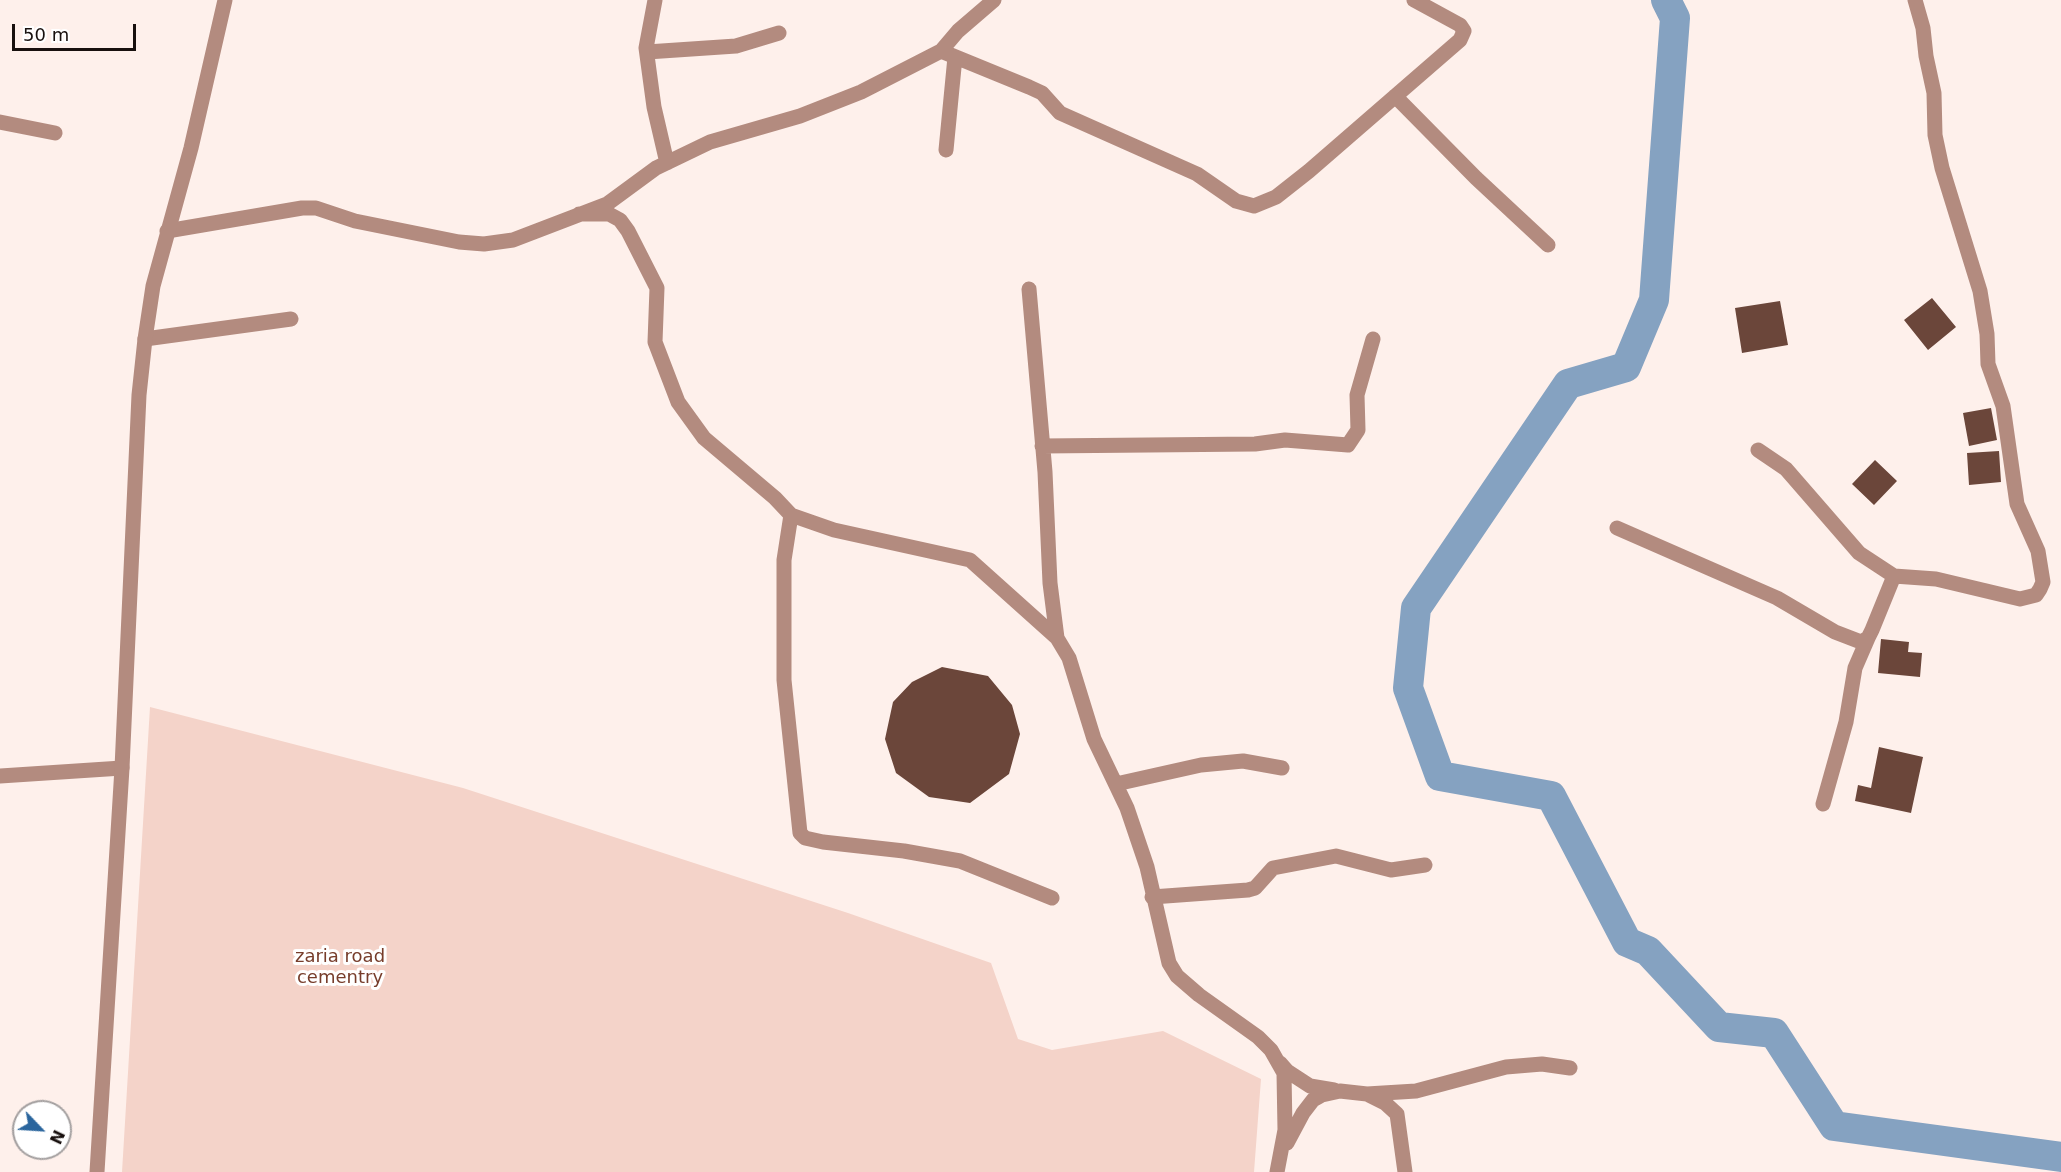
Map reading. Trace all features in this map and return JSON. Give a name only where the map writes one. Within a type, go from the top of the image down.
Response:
[{"type":"street","points":[[97,1172],[122,768],[139,394],[145,339],[153,286],[190,148],[225,0]]},
{"type":"street","points":[[655,0],[647,52],[654,107],[667,163]]},
{"type":"street","points":[[946,150],[948,54],[958,31],[994,0]]},
{"type":"street","points":[[167,231],[302,208],[316,208],[356,221],[459,242],[484,244],[513,240],[607,204],[667,163],[710,142],[800,116],[948,54],[1042,93],[1068,116],[1197,174],[1236,201],[1254,206],[1276,197],[1463,35],[1464,31],[1460,25],[1414,0]]},
{"type":"street","points":[[1758,450],[1786,469],[1859,553],[1894,576],[1936,579],[2020,599],[2036,595],[2043,582],[2038,550],[2017,504],[2002,406],[1988,364],[1987,334],[1980,291],[1937,146],[1933,122],[1936,109],[1934,93],[1923,28],[1915,0]]},
{"type":"street","points":[[647,52],[736,46],[779,33]]},
{"type":"street","points":[[1395,96],[1476,178],[1548,245]]},
{"type":"street","points":[[0,122],[55,133]]},
{"type":"street","points":[[579,214],[609,214],[620,220],[628,231],[657,288],[655,342],[678,402],[704,438],[775,498],[791,515],[834,530],[970,560],[1058,638],[1069,658],[1094,739],[1131,818],[1147,867],[1152,897],[1169,963],[1177,976],[1222,1014],[1258,1037],[1287,1071],[1310,1086],[1367,1094],[1416,1091],[1506,1067],[1542,1064],[1570,1068]]},
{"type":"street","points":[[1029,289],[1050,583],[1058,638]]},
{"type":"street","points":[[145,339],[291,320]]},
{"type":"street","points":[[1042,446],[1255,444],[1285,440],[1348,445],[1358,430],[1357,395],[1372,339]]},
{"type":"street","points":[[791,515],[784,560],[783,680],[800,833],[806,838],[823,842],[904,851],[960,861],[1052,898]]},
{"type":"street","points":[[1617,528],[1777,598],[1851,639],[1861,642],[1868,638]]},
{"type":"street","points":[[1823,804],[1846,722],[1855,668],[1894,576]]},
{"type":"street","points":[[1116,784],[1201,765],[1243,761],[1282,768]]},
{"type":"street","points":[[0,776],[122,768]]},
{"type":"street","points":[[1152,897],[1248,891],[1256,888],[1273,868],[1336,856],[1391,870],[1425,865]]},
{"type":"street","points":[[1271,1050],[1284,1073],[1285,1130],[1279,1166]]},
{"type":"street","points":[[1279,1166],[1294,1127],[1313,1100],[1322,1095],[1340,1091]]},
{"type":"street","points":[[1367,1094],[1385,1103],[1397,1114],[1405,1172]]},
{"type":"green space","name":"zaria road cementry","points":[[150,707],[463,788],[848,913],[991,963],[1018,1039],[1052,1050],[1163,1031],[1261,1079],[1254,1172],[122,1172]]},
{"type":"building","points":[[1932,298],[1956,327],[1928,350],[1904,320]]},
{"type":"building","points":[[1780,301],[1788,345],[1742,353],[1735,308]]},
{"type":"building","points":[[1991,408],[1997,440],[1969,446],[1963,413]]},
{"type":"building","points":[[1999,451],[2001,482],[1969,485],[1967,453]]},
{"type":"building","points":[[1875,460],[1897,481],[1874,505],[1852,484]]},
{"type":"building","points":[[1881,639],[1909,642],[1908,652],[1922,653],[1920,677],[1878,673]]},
{"type":"building","points":[[942,667],[988,676],[1012,705],[1020,734],[1009,774],[970,803],[929,797],[896,773],[885,739],[893,702],[912,682]]},
{"type":"building","points":[[1879,747],[1923,757],[1911,813],[1855,801],[1858,785],[1871,788]]},
{"type":"waterway","points":[[1666,0],[1675,18],[1654,300],[1626,367],[1568,384],[1416,608],[1408,688],[1440,776],[1551,796],[1627,942],[1648,951],[1719,1027],[1774,1033],[1834,1126],[2061,1157]]}]
